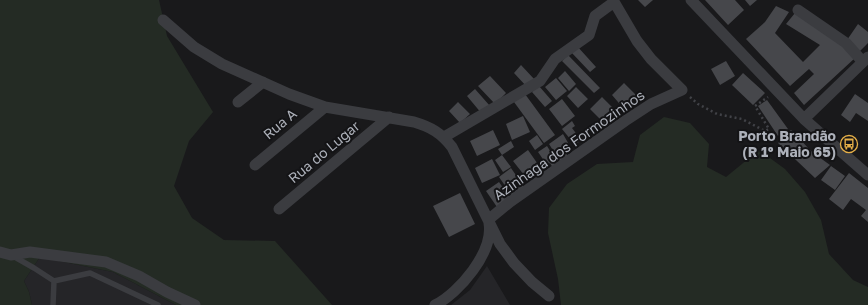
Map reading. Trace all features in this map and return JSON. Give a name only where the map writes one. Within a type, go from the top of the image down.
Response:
[{"type":"street","points":[[691,0],[804,119],[868,175]]},
{"type":"street","points":[[444,137],[540,81],[555,59],[589,35],[595,16],[613,1],[628,27],[651,59],[682,90]]},
{"type":"street","points":[[798,10],[846,43],[866,60],[804,119]]},
{"type":"street","points":[[163,20],[194,47],[222,64],[289,94],[325,106],[414,122],[435,130],[444,137],[452,147],[500,244],[514,263],[532,282],[549,296]]},
{"type":"street","points":[[238,102],[263,82]]},
{"type":"street","name":"Azinhaga dos Formozinhos","points":[[488,221],[510,202],[625,121],[651,104],[682,90]]},
{"type":"street","name":"Rua A","points":[[255,165],[325,106]]},
{"type":"street","name":"Rua do Lugar","points":[[279,210],[389,118]]},
{"type":"street","points":[[435,305],[460,286],[478,262],[488,243],[490,224],[488,221]]},
{"type":"street","points":[[0,252],[11,255],[30,252],[106,262],[139,276],[167,292],[195,305]]},
{"type":"lane","points":[[11,255],[54,281],[90,273],[158,305]]},
{"type":"lane","points":[[53,305],[54,281]]},
{"type":"path","points":[[682,90],[698,104],[717,114],[742,119],[765,131],[769,129],[755,106],[777,92]]},
{"type":"shaded area","points":[[0,0],[159,0],[167,36],[213,112],[189,141],[174,186],[192,218],[224,240],[275,241],[332,305],[176,305],[113,272],[40,257],[24,281],[29,292],[32,305],[0,305]]},
{"type":"shaded area","points":[[664,117],[690,123],[709,144],[707,167],[726,177],[759,150],[785,169],[805,192],[821,220],[829,254],[853,280],[868,287],[868,305],[561,305],[558,279],[548,233],[549,208],[567,184],[597,164],[633,162],[640,135]]},
{"type":"shaded area","points":[[40,257],[113,272],[176,305],[32,305],[29,292],[24,281]]},
{"type":"shaded area","points":[[487,266],[510,305],[451,305],[470,290]]},
{"type":"building","points":[[638,0],[653,0],[645,7]]},
{"type":"building","points":[[705,0],[735,0],[744,10],[728,25]]},
{"type":"building","points":[[745,0],[757,0],[750,6]]},
{"type":"building","points":[[776,6],[789,12],[775,33],[803,62],[820,45],[786,24],[795,13],[844,46],[855,58],[804,105],[794,93],[814,74],[809,69],[790,86],[746,39],[765,22]]},
{"type":"building","points":[[858,24],[868,32],[868,43],[859,52],[847,40]]},
{"type":"building","points":[[577,46],[596,67],[590,72],[571,52]]},
{"type":"building","points":[[568,55],[600,88],[594,93],[562,61]]},
{"type":"building","points":[[726,61],[735,76],[720,85],[711,69]]},
{"type":"building","points":[[521,65],[535,80],[527,87],[514,73]]},
{"type":"building","points":[[565,71],[576,84],[569,91],[558,78]]},
{"type":"building","points":[[743,73],[765,93],[753,105],[732,85]]},
{"type":"building","points":[[490,76],[506,93],[495,104],[478,86]]},
{"type":"building","points":[[556,78],[567,91],[556,100],[545,87]]},
{"type":"building","points":[[624,83],[637,96],[624,109],[612,95]]},
{"type":"building","points":[[539,86],[552,101],[545,107],[532,92]]},
{"type":"building","points":[[576,87],[588,99],[578,108],[567,96]]},
{"type":"building","points":[[475,89],[490,106],[482,114],[467,96]]},
{"type":"building","points":[[525,94],[555,135],[544,143],[514,102]]},
{"type":"building","points":[[855,94],[868,103],[868,121],[856,113],[850,122],[841,115]]},
{"type":"building","points":[[602,97],[617,112],[605,124],[590,109]]},
{"type":"building","points":[[562,99],[575,116],[562,126],[549,109]]},
{"type":"building","points":[[767,100],[788,129],[778,136],[758,106]]},
{"type":"building","points":[[458,102],[470,114],[460,123],[449,111]]},
{"type":"building","points":[[523,116],[530,132],[512,140],[506,124]]},
{"type":"building","points":[[572,121],[575,126],[572,128],[581,140],[575,145],[562,129]]},
{"type":"building","points":[[493,130],[500,145],[477,156],[470,141]]},
{"type":"building","points":[[791,130],[812,152],[830,165],[815,178],[778,143]]},
{"type":"building","points":[[563,134],[571,148],[565,152],[569,158],[561,163],[549,144]]},
{"type":"building","points":[[537,135],[543,144],[535,150],[529,141]]},
{"type":"building","points":[[511,141],[514,147],[502,155],[498,149]]},
{"type":"building","points":[[547,146],[559,165],[553,168],[550,163],[547,165],[538,152]]},
{"type":"building","points":[[528,150],[542,170],[528,180],[513,161]]},
{"type":"building","points":[[502,155],[511,167],[503,172],[495,160]]},
{"type":"building","points":[[492,159],[500,175],[482,183],[475,168]]},
{"type":"building","points":[[831,166],[845,176],[835,190],[821,180]]},
{"type":"building","points":[[511,168],[524,187],[512,196],[499,177]]},
{"type":"building","points":[[849,173],[868,188],[868,222],[861,216],[866,210],[851,199],[843,210],[829,199]]},
{"type":"building","points":[[499,182],[510,198],[497,207],[486,191]]},
{"type":"building","points":[[460,193],[475,224],[449,237],[433,206]]},
{"type":"place","name":"Porto Brandão (R 1º Maio 65)","points":[[849,144]]}]
